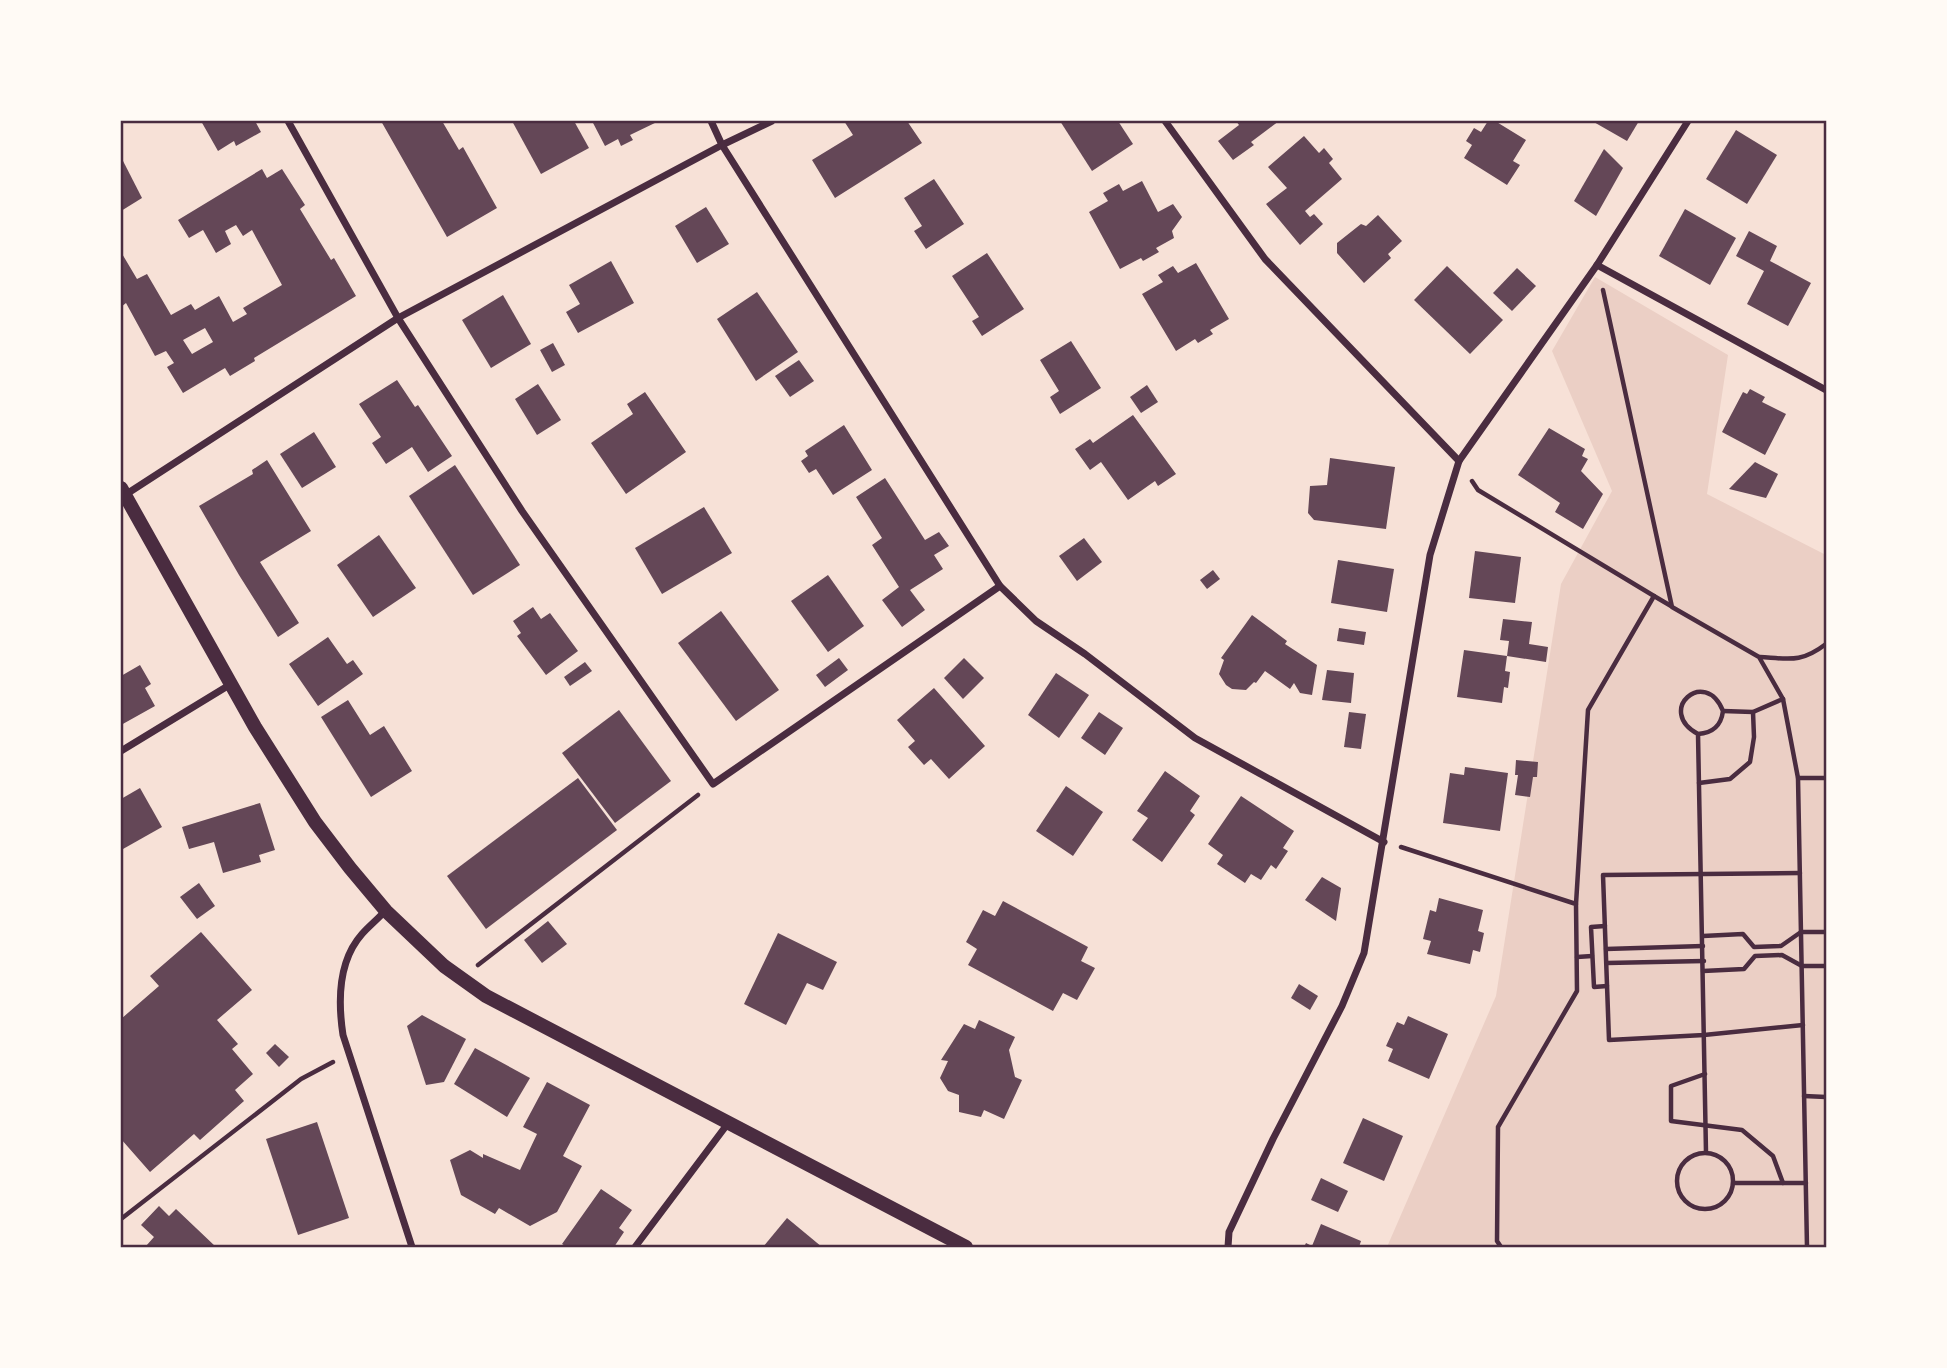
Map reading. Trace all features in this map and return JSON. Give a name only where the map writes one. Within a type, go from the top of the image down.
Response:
[{"type":"main road","points":[[123,492],[255,727],[304,806],[349,868],[386,911],[444,966],[486,996],[967,1247]]},
{"type":"street","points":[[288,121],[398,318],[522,511],[713,784],[1000,586]]},
{"type":"street","points":[[711,121],[722,145],[1000,586],[1036,621],[1085,654],[1195,738],[1384,842]]},
{"type":"street","points":[[123,492],[398,318],[772,121]]},
{"type":"street","points":[[1164,121],[1265,259],[1459,461]]},
{"type":"street","points":[[1228,1247],[1229,1233],[1273,1139],[1342,1006],[1364,953],[1430,555],[1459,461],[1597,265],[1688,121]]},
{"type":"street","points":[[1597,265],[1826,390]]},
{"type":"street","points":[[121,751],[231,684]]},
{"type":"street","points":[[386,911],[360,936],[354,946],[344,971],[340,1014],[349,1055],[412,1247]]},
{"type":"street","points":[[635,1247],[730,1122]]},
{"type":"path","points":[[1597,265],[1672,607]]},
{"type":"path","points":[[1459,461],[1478,490],[1759,657],[1796,660],[1814,653],[1826,644]]},
{"type":"path","points":[[1501,1247],[1497,1241],[1498,1127],[1577,991],[1576,904],[1588,710],[1654,596]]},
{"type":"path","points":[[1759,657],[1783,699],[1798,778],[1807,1247]]},
{"type":"path","points":[[1706,692],[1717,698],[1723,711],[1717,727],[1708,733],[1698,734],[1686,727],[1680,716],[1683,702],[1693,693],[1706,692]]},
{"type":"path","points":[[1723,711],[1753,712],[1783,699]]},
{"type":"path","points":[[1699,783],[1730,779],[1750,762],[1754,737],[1753,712]]},
{"type":"path","points":[[1698,734],[1706,1152]]},
{"type":"path","points":[[1798,778],[1826,778]]},
{"type":"path","points":[[462,978],[713,784]]},
{"type":"path","points":[[1384,842],[1576,904]]},
{"type":"path","points":[[1800,873],[1603,875],[1609,1040],[1704,1035],[1803,1025]]},
{"type":"path","points":[[1605,926],[1591,927],[1594,987],[1607,986]]},
{"type":"path","points":[[1703,936],[1743,933],[1754,947],[1781,946],[1801,932],[1826,932]]},
{"type":"path","points":[[1606,949],[1703,946]]},
{"type":"path","points":[[1703,971],[1744,969],[1755,956],[1782,955],[1802,966],[1826,966]]},
{"type":"path","points":[[1577,957],[1592,956]]},
{"type":"path","points":[[1607,963],[1703,961]]},
{"type":"path","points":[[121,1219],[301,1079],[349,1055]]},
{"type":"path","points":[[1705,1074],[1671,1086],[1671,1121],[1742,1130],[1773,1156],[1783,1183]]},
{"type":"path","points":[[1804,1096],[1826,1097]]},
{"type":"path","points":[[1706,1152],[1727,1162],[1734,1183],[1728,1197],[1718,1207],[1703,1210],[1689,1205],[1679,1194],[1676,1179],[1681,1165],[1692,1155],[1706,1152]]},
{"type":"path","points":[[1734,1183],[1806,1183]]},
{"type":"shaded area","points":[[1595,277],[1728,355],[1707,494],[1826,555],[1826,1247],[1387,1247],[1496,996],[1561,584],[1612,491],[1552,351]]},
{"type":"building","points":[[201,121],[255,121],[261,132],[236,146],[234,141],[218,151]]},
{"type":"building","points":[[381,121],[442,121],[459,150],[463,147],[497,208],[447,237]]},
{"type":"building","points":[[512,121],[574,121],[589,148],[541,174]]},
{"type":"building","points":[[592,121],[659,121],[630,135],[633,140],[621,146],[618,139],[605,146]]},
{"type":"building","points":[[844,121],[907,121],[922,143],[835,198],[812,160],[853,135]]},
{"type":"building","points":[[1060,121],[1118,121],[1133,144],[1092,171]]},
{"type":"building","points":[[1236,121],[1279,121],[1251,142],[1254,145],[1233,160],[1218,141],[1239,125]]},
{"type":"building","points":[[1488,121],[1495,121],[1526,140],[1513,161],[1520,165],[1507,185],[1464,158],[1472,145],[1466,141],[1474,128],[1481,132]]},
{"type":"building","points":[[1592,121],[1639,121],[1627,141]]},
{"type":"building","points":[[1736,130],[1777,155],[1747,204],[1706,179]]},
{"type":"building","points":[[1304,136],[1319,153],[1324,148],[1333,159],[1329,163],[1342,179],[1305,211],[1310,217],[1314,214],[1323,224],[1300,245],[1266,204],[1287,188],[1268,167]]},
{"type":"building","points":[[1604,149],[1623,168],[1596,216],[1574,201]]},
{"type":"building","points":[[121,157],[142,198],[121,211]]},
{"type":"building","points":[[262,169],[267,178],[282,169],[305,205],[300,209],[356,296],[254,358],[255,361],[230,376],[225,368],[183,393],[167,367],[174,363],[166,351],[155,356],[126,303],[121,307],[121,252],[137,279],[147,274],[171,315],[191,304],[195,310],[219,296],[233,322],[247,314],[243,308],[282,285],[252,230],[243,236],[236,225],[225,231],[231,244],[216,253],[203,230],[189,238],[178,220]],"holes":[[[205,328],[213,342],[192,354],[183,340]]]},
{"type":"building","points":[[934,179],[964,224],[926,249],[914,231],[922,226],[904,198]]},
{"type":"building","points":[[1142,181],[1158,212],[1173,204],[1182,217],[1172,231],[1174,238],[1156,248],[1159,252],[1120,269],[1089,212],[1108,201],[1103,193],[1119,184],[1123,191]]},
{"type":"building","points":[[706,207],[729,244],[697,263],[675,226]]},
{"type":"building","points":[[1685,209],[1736,238],[1710,285],[1659,256]]},
{"type":"building","points":[[1378,215],[1402,241],[1388,254],[1391,258],[1364,283],[1337,253],[1337,243],[1361,224],[1366,226]]},
{"type":"building","points":[[1749,231],[1777,246],[1770,261],[1811,283],[1788,326],[1747,304],[1764,271],[1736,256]]},
{"type":"building","points":[[987,253],[1024,309],[982,336],[972,321],[979,317],[952,276]]},
{"type":"building","points":[[611,261],[634,303],[578,333],[566,312],[580,304],[569,285]]},
{"type":"building","points":[[1196,263],[1229,319],[1210,330],[1213,334],[1198,343],[1195,339],[1176,351],[1142,294],[1163,282],[1158,275],[1173,266],[1178,273]]},
{"type":"building","points":[[1447,266],[1503,320],[1470,354],[1414,300]]},
{"type":"building","points":[[1517,268],[1536,286],[1512,311],[1493,293]]},
{"type":"building","points":[[757,292],[798,352],[756,381],[717,319]]},
{"type":"building","points":[[503,295],[531,344],[491,368],[462,320]]},
{"type":"building","points":[[1071,341],[1101,388],[1060,414],[1050,397],[1059,391],[1040,360]]},
{"type":"building","points":[[553,343],[565,365],[552,372],[540,350]]},
{"type":"building","points":[[799,360],[814,381],[790,397],[775,376]]},
{"type":"building","points":[[397,380],[415,407],[418,405],[452,456],[428,472],[412,447],[386,464],[372,443],[381,437],[359,404]]},
{"type":"building","points":[[538,384],[561,420],[537,435],[515,399]]},
{"type":"building","points":[[1147,385],[1158,402],[1141,413],[1130,397]]},
{"type":"building","points":[[1750,389],[1765,397],[1762,402],[1786,414],[1765,455],[1722,432],[1743,392],[1747,394]]},
{"type":"building","points":[[645,392],[686,452],[626,494],[591,443],[633,414],[627,404]]},
{"type":"building","points":[[1133,415],[1176,474],[1158,486],[1155,481],[1128,500],[1101,462],[1090,470],[1075,449],[1090,439],[1093,443]]},
{"type":"building","points":[[844,425],[872,470],[833,495],[816,469],[809,473],[801,461],[808,456],[805,451]]},
{"type":"building","points":[[1549,428],[1585,449],[1582,456],[1588,459],[1581,471],[1603,494],[1583,529],[1555,512],[1560,503],[1518,475]]},
{"type":"building","points":[[314,432],[336,467],[302,488],[280,454]]},
{"type":"building","points":[[1330,458],[1395,467],[1386,529],[1314,520],[1308,513],[1310,486],[1327,485]]},
{"type":"building","points":[[267,460],[311,531],[260,562],[299,623],[278,637],[199,506],[253,474],[252,470]]},
{"type":"building","points":[[1755,462],[1778,474],[1766,498],[1729,489]]},
{"type":"building","points":[[455,465],[520,565],[473,595],[409,496]]},
{"type":"building","points":[[885,478],[925,540],[939,532],[949,546],[934,555],[943,569],[910,590],[925,610],[902,627],[882,600],[899,587],[872,545],[882,538],[856,497]]},
{"type":"building","points":[[704,507],[732,553],[662,594],[635,548]]},
{"type":"building","points":[[379,535],[416,588],[373,617],[337,565]]},
{"type":"building","points":[[1084,538],[1102,562],[1077,581],[1059,556]]},
{"type":"building","points":[[1475,551],[1521,557],[1515,603],[1469,598]]},
{"type":"building","points":[[1338,560],[1394,569],[1387,612],[1331,603]]},
{"type":"building","points":[[1213,570],[1220,579],[1207,589],[1200,580]]},
{"type":"building","points":[[828,575],[864,626],[828,652],[791,601]]},
{"type":"building","points":[[533,607],[541,619],[550,613],[578,651],[546,675],[517,636],[521,633],[513,621]]},
{"type":"building","points":[[721,611],[779,690],[736,721],[678,643]]},
{"type":"building","points":[[1252,615],[1287,641],[1285,644],[1317,665],[1312,695],[1300,693],[1294,683],[1290,689],[1265,671],[1256,683],[1246,690],[1232,689],[1226,685],[1219,674],[1224,660],[1221,658]]},
{"type":"building","points":[[1503,619],[1532,622],[1529,644],[1548,647],[1546,662],[1507,656],[1509,641],[1500,640]]},
{"type":"building","points":[[1339,628],[1366,632],[1364,645],[1337,641]]},
{"type":"building","points":[[328,637],[347,664],[353,660],[363,674],[318,706],[289,664]]},
{"type":"building","points":[[1464,650],[1507,656],[1505,671],[1510,672],[1502,703],[1457,697]]},
{"type":"building","points":[[839,658],[848,670],[825,687],[816,675]]},
{"type":"building","points":[[964,658],[984,678],[963,699],[944,678]]},
{"type":"building","points":[[585,662],[592,671],[570,686],[564,677]]},
{"type":"building","points":[[140,665],[151,684],[145,688],[155,706],[121,725],[121,676]]},
{"type":"building","points":[[1327,670],[1354,673],[1351,703],[1322,700]]},
{"type":"building","points":[[1056,673],[1089,695],[1059,738],[1028,715]]},
{"type":"building","points":[[934,688],[985,746],[949,779],[931,759],[924,765],[908,747],[915,741],[897,720]]},
{"type":"building","points":[[348,700],[370,735],[384,726],[412,771],[371,797],[321,717]]},
{"type":"building","points":[[619,710],[671,781],[615,823],[562,753]]},
{"type":"building","points":[[1099,712],[1123,728],[1105,755],[1081,738]]},
{"type":"building","points":[[1349,712],[1366,714],[1361,749],[1344,747]]},
{"type":"building","points":[[1516,760],[1538,762],[1537,777],[1533,777],[1530,797],[1515,795],[1518,775],[1515,775]]},
{"type":"building","points":[[1465,767],[1508,773],[1500,831],[1443,823],[1450,773],[1464,775]]},
{"type":"building","points":[[1165,771],[1200,796],[1190,811],[1195,815],[1162,862],[1132,840],[1148,818],[1137,811]]},
{"type":"building","points":[[578,778],[617,830],[486,929],[447,876]]},
{"type":"building","points":[[1066,786],[1103,812],[1073,856],[1036,831]]},
{"type":"building","points":[[140,788],[162,827],[123,849],[121,799]]},
{"type":"building","points":[[1241,796],[1294,831],[1283,848],[1288,851],[1276,869],[1271,865],[1261,880],[1251,874],[1245,883],[1217,864],[1223,855],[1208,844]]},
{"type":"building","points":[[260,803],[275,850],[259,855],[261,862],[223,873],[214,842],[189,849],[182,827]]},
{"type":"building","points":[[1322,877],[1341,888],[1336,921],[1305,900]]},
{"type":"building","points":[[199,883],[215,906],[197,919],[180,897]]},
{"type":"building","points":[[1439,898],[1483,910],[1478,931],[1484,933],[1480,952],[1473,950],[1470,964],[1427,954],[1431,941],[1423,939],[1430,910],[1436,912]]},
{"type":"building","points":[[1003,901],[1088,947],[1081,961],[1095,968],[1077,1000],[1063,993],[1053,1011],[968,965],[977,949],[966,942],[983,910],[995,916]]},
{"type":"building","points":[[548,921],[567,944],[542,963],[524,940]]},
{"type":"building","points":[[201,932],[252,990],[217,1020],[238,1044],[232,1049],[253,1074],[235,1090],[244,1101],[200,1140],[194,1134],[150,1172],[121,1139],[121,1019],[159,986],[150,976]]},
{"type":"building","points":[[778,933],[837,962],[823,990],[807,983],[786,1025],[744,1004]]},
{"type":"building","points":[[1299,984],[1318,996],[1310,1010],[1291,998]]},
{"type":"building","points":[[422,1015],[466,1039],[444,1082],[426,1085],[407,1026]]},
{"type":"building","points":[[1408,1016],[1448,1034],[1429,1079],[1388,1061],[1393,1049],[1386,1046],[1397,1022],[1404,1025]]},
{"type":"building","points":[[979,1020],[1015,1037],[1009,1050],[1015,1077],[1022,1080],[1004,1119],[984,1110],[981,1117],[959,1112],[959,1095],[948,1091],[940,1078],[948,1061],[941,1060],[964,1024],[975,1029]]},
{"type":"building","points":[[275,1044],[289,1057],[279,1067],[266,1053]]},
{"type":"building","points":[[475,1048],[530,1078],[507,1117],[454,1084]]},
{"type":"building","points":[[547,1082],[590,1105],[563,1156],[582,1166],[557,1212],[530,1226],[499,1208],[495,1214],[461,1195],[450,1160],[470,1150],[483,1158],[483,1154],[520,1170],[537,1134],[523,1127]]},
{"type":"building","points":[[1363,1118],[1403,1136],[1384,1181],[1343,1163]]},
{"type":"building","points":[[317,1122],[349,1218],[298,1235],[266,1139]]},
{"type":"building","points":[[1321,1178],[1348,1191],[1338,1212],[1311,1200]]},
{"type":"building","points":[[601,1189],[632,1210],[619,1228],[624,1232],[614,1247],[567,1247],[562,1244]]},
{"type":"building","points":[[159,1206],[169,1216],[176,1209],[216,1247],[147,1247],[154,1237],[141,1225]]},
{"type":"building","points":[[787,1218],[822,1247],[763,1247]]},
{"type":"building","points":[[1321,1224],[1361,1241],[1359,1247],[1304,1247],[1306,1243],[1312,1246]]}]
